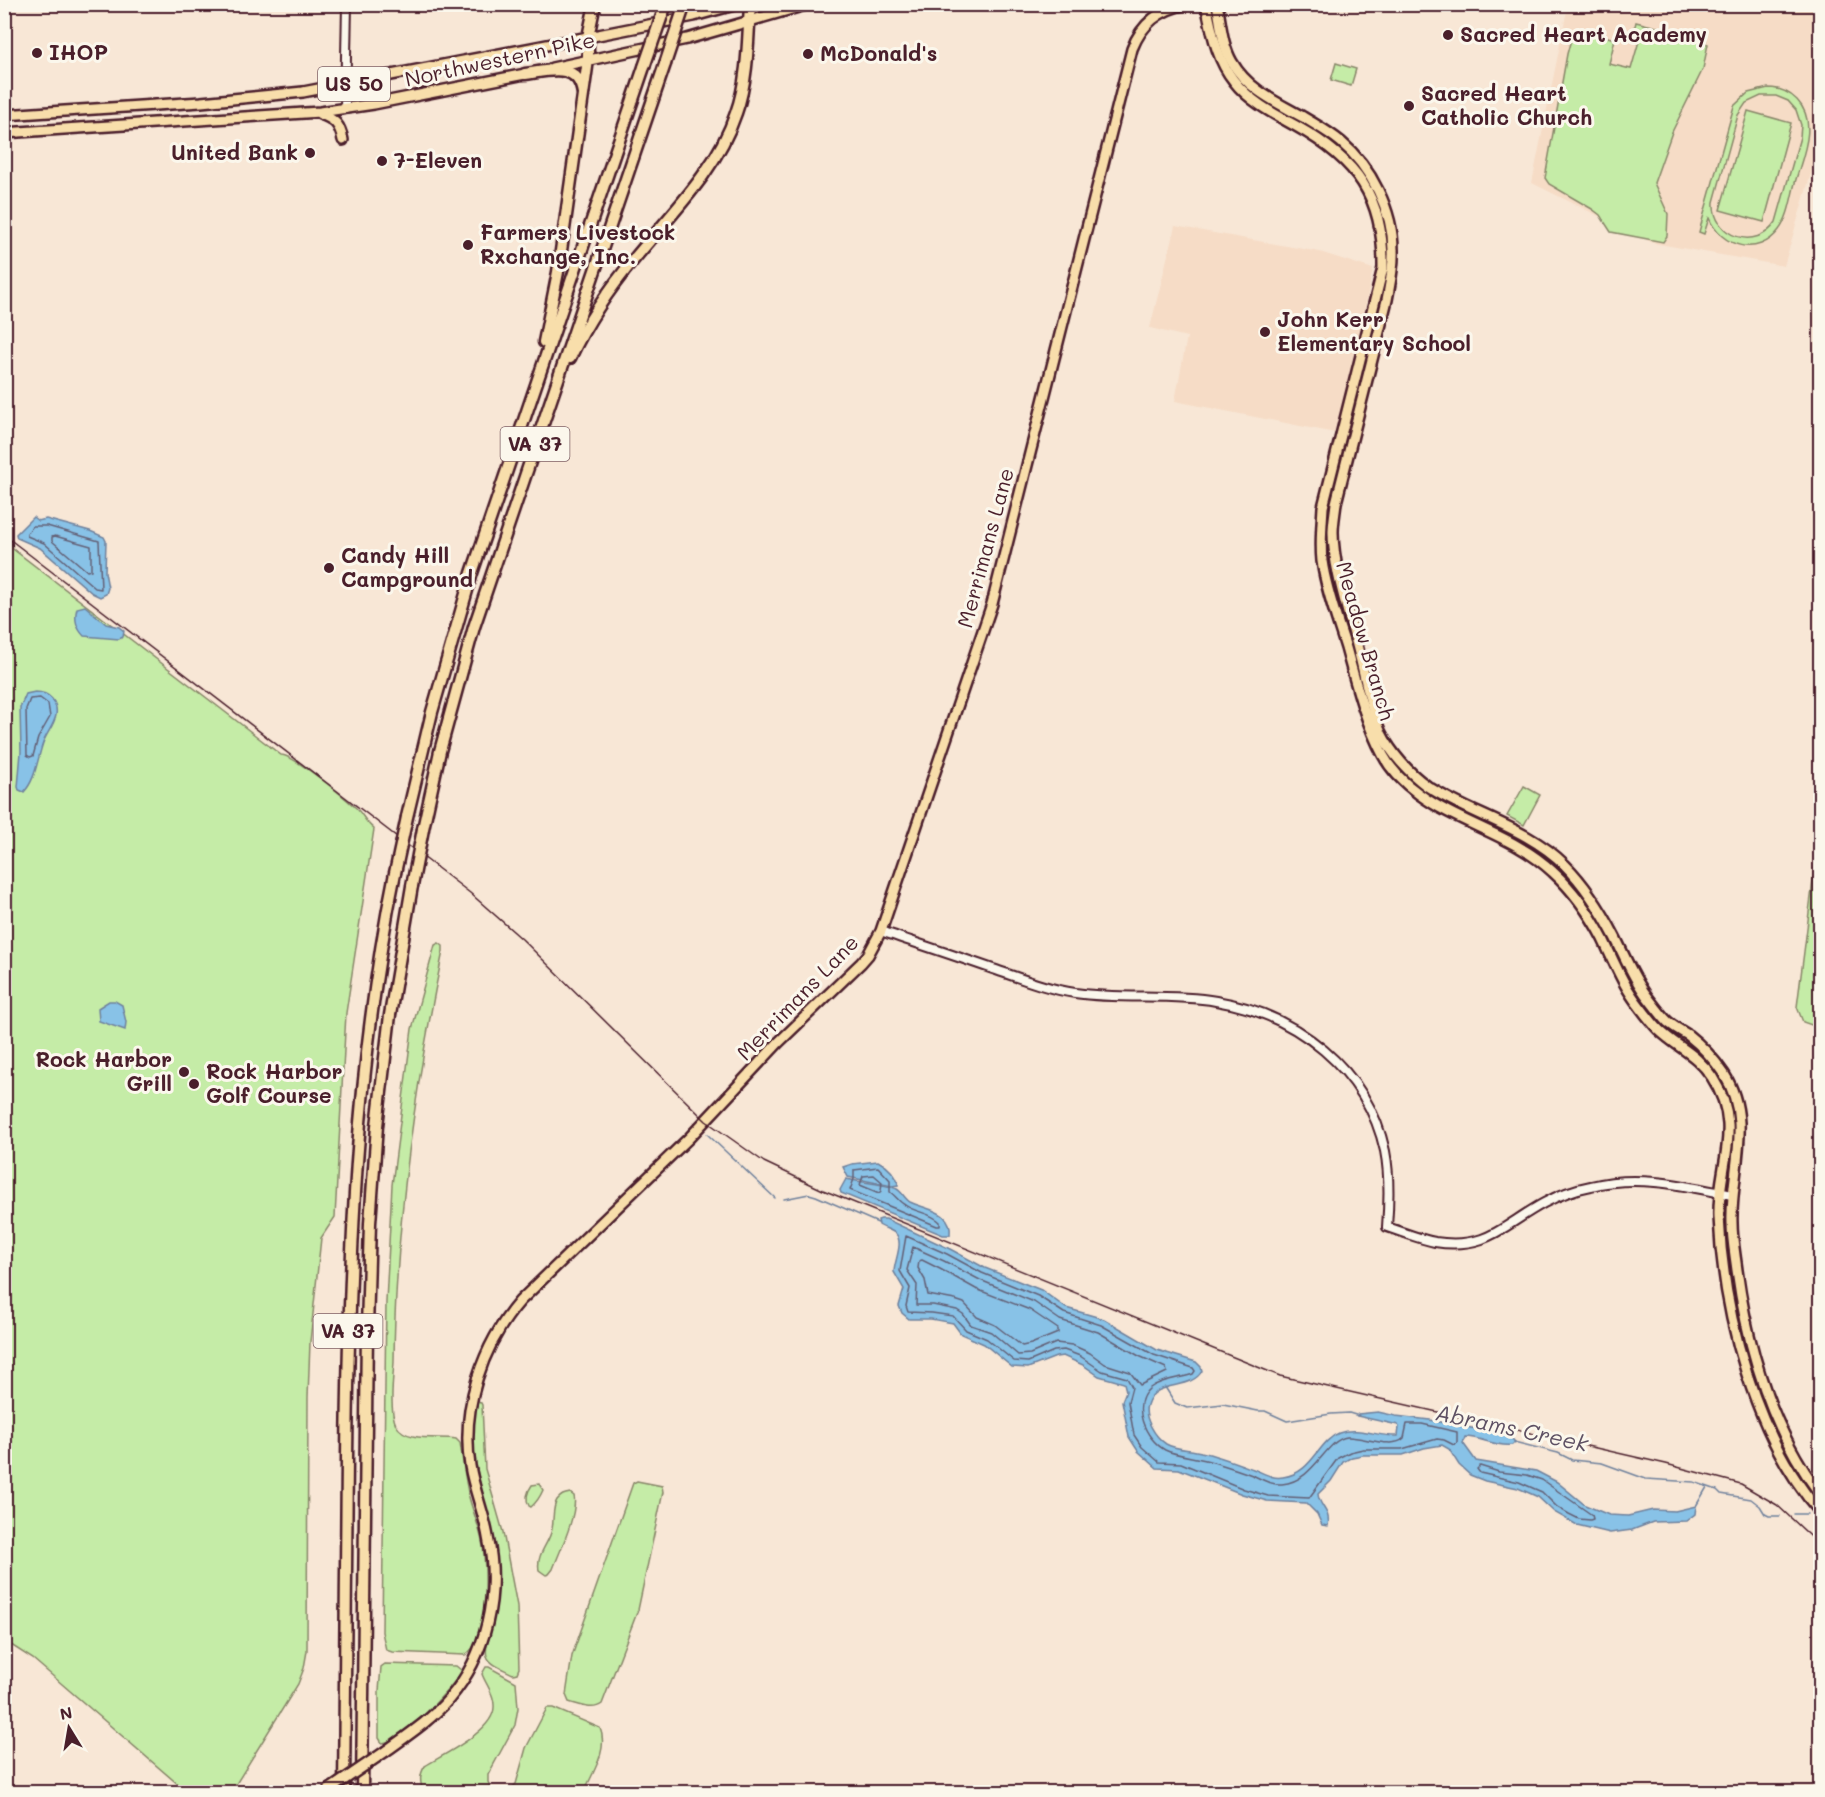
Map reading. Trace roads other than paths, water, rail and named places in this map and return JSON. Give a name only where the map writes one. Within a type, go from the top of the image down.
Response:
[{"type":"highway","points":[[518,437],[537,371],[553,302],[583,103],[588,37],[595,4]]},
{"type":"highway","name":"VA 37","points":[[344,1792],[348,1325],[351,1239],[357,1151],[370,1028],[395,873],[423,745],[484,534],[666,4]]},
{"type":"highway","name":"VA 37","points":[[362,1792],[370,1223],[377,1126],[388,1026],[412,886],[443,742],[474,627],[685,4]]},
{"type":"highway","points":[[534,447],[569,360],[599,305],[633,259],[697,183],[722,146],[737,110],[744,70],[750,4]]},
{"type":"highway","points":[[525,74],[554,70],[568,71],[580,82],[583,103]]},
{"type":"main road","name":"Northwestern Pike","points":[[4,115],[271,96],[345,86],[694,16],[738,4]]},
{"type":"main road","name":"US 50","points":[[749,22],[809,4]]},
{"type":"main road","name":"Merrimans Lane","points":[[325,1792],[429,1720],[449,1699],[471,1665],[487,1624],[493,1567],[488,1533],[473,1483],[468,1438],[476,1383],[503,1323],[520,1301],[681,1146],[778,1043],[861,963],[882,931],[992,604],[1132,49],[1138,35],[1152,18],[1163,11],[1187,4]]},
{"type":"main road","name":"Meadow Branch","points":[[1206,4],[1216,50],[1234,82],[1271,112],[1322,140],[1339,154],[1361,180],[1373,202],[1380,223],[1383,268],[1323,507],[1321,539],[1322,563],[1369,727],[1385,758],[1405,783],[1440,807],[1529,853],[1555,874],[1582,903],[1637,1003],[1661,1032],[1700,1061],[1716,1084],[1726,1109],[1729,1129],[1719,1217],[1730,1307],[1739,1345],[1760,1408],[1776,1445],[1803,1491],[1821,1512]]},
{"type":"main road","name":"Meadow Branch","points":[[1217,4],[1225,47],[1232,62],[1256,90],[1326,130],[1343,143],[1364,167],[1374,185],[1391,228],[1394,249],[1387,300],[1336,503],[1333,533],[1335,560],[1381,733],[1395,754],[1413,774],[1436,791],[1522,834],[1566,866],[1600,911],[1647,997],[1671,1025],[1687,1035],[1716,1062],[1731,1088],[1739,1114],[1740,1148],[1732,1195],[1732,1230],[1749,1338],[1772,1408],[1803,1469],[1821,1494]]},
{"type":"main road","name":"Northwestern Pike","points":[[4,133],[315,113],[345,109],[658,46],[749,22]]},
{"type":"main road","points":[[99,126],[114,119],[117,108]]},
{"type":"main road","points":[[315,113],[331,118],[340,128],[343,140]]},
{"type":"street","points":[[345,109],[347,4]]},
{"type":"street","points":[[882,931],[1048,988],[1096,995],[1176,996],[1216,1001],[1266,1014],[1302,1033],[1317,1043],[1343,1068],[1370,1109],[1386,1157],[1389,1189],[1387,1227],[1436,1242],[1465,1243],[1489,1237],[1504,1230],[1531,1211],[1558,1197],[1607,1182],[1635,1180],[1655,1182],[1732,1195]]},
{"type":"water","points":[[33,517],[38,521],[46,519],[104,537],[108,588],[106,594],[100,597],[92,593],[40,548],[17,538],[16,534]]},
{"type":"water","points":[[85,606],[106,624],[119,627],[124,631],[123,637],[119,639],[84,636],[77,627],[76,616],[77,608]]},
{"type":"water","points":[[35,692],[45,694],[52,699],[56,716],[43,743],[34,775],[24,792],[18,787],[21,752],[20,708],[26,694]]},
{"type":"water","points":[[109,1001],[122,1005],[126,1022],[125,1030],[99,1021],[98,1008]]},
{"type":"water","points":[[878,1161],[891,1171],[898,1185],[892,1186],[848,1177],[843,1167],[852,1164]]},
{"type":"water","points":[[846,1179],[897,1189],[910,1202],[943,1216],[950,1227],[950,1235],[943,1235],[841,1193],[840,1190]]},
{"type":"water","points":[[886,1219],[950,1249],[985,1268],[1041,1290],[1066,1308],[1104,1319],[1157,1350],[1196,1362],[1202,1371],[1197,1377],[1157,1391],[1147,1405],[1147,1415],[1154,1432],[1170,1446],[1208,1454],[1272,1476],[1283,1477],[1301,1470],[1332,1437],[1339,1433],[1361,1431],[1398,1436],[1398,1425],[1357,1416],[1378,1412],[1430,1420],[1510,1437],[1515,1442],[1512,1445],[1499,1445],[1465,1437],[1463,1443],[1476,1461],[1536,1471],[1557,1482],[1585,1505],[1609,1515],[1628,1516],[1653,1510],[1675,1511],[1696,1506],[1695,1514],[1686,1521],[1653,1522],[1632,1530],[1610,1533],[1577,1525],[1554,1512],[1538,1497],[1518,1488],[1485,1481],[1470,1475],[1459,1465],[1449,1449],[1442,1445],[1403,1455],[1363,1455],[1343,1462],[1331,1481],[1318,1494],[1328,1516],[1328,1526],[1322,1525],[1317,1514],[1306,1503],[1267,1501],[1242,1494],[1179,1469],[1157,1468],[1138,1451],[1129,1437],[1122,1401],[1126,1391],[1124,1383],[1099,1376],[1083,1365],[1063,1356],[1028,1368],[1012,1367],[984,1344],[961,1334],[953,1323],[931,1319],[909,1319],[902,1313],[899,1306],[904,1289],[894,1272],[899,1242],[896,1234],[879,1225],[878,1220]]},
{"type":"waterway","name":"Abrams Creek","points":[[707,1134],[775,1198]]},
{"type":"waterway","name":"Abrams Creek","points":[[784,1199],[809,1194],[878,1223]]},
{"type":"waterway","name":"Abrams Creek","points":[[1165,1387],[1175,1403],[1187,1408],[1223,1404],[1265,1411],[1287,1421],[1331,1414],[1349,1413],[1359,1416]]},
{"type":"waterway","name":"Abrams Creek","points":[[1514,1442],[1558,1453],[1572,1460],[1602,1463],[1646,1479],[1694,1482],[1717,1490],[1721,1494],[1751,1499],[1760,1506],[1765,1514],[1780,1516]]},
{"type":"waterway","points":[[1696,1506],[1707,1487]]},
{"type":"waterway","name":"Abrams Creek","points":[[1794,1514],[1807,1514]]},
{"type":"railway","points":[[4,535],[470,893],[522,939],[706,1121],[764,1162],[823,1190],[1280,1376],[1666,1464],[1741,1484],[1777,1505],[1820,1545]]},
{"type":"place","name":"Sacred Heart Academy","points":[[1448,35]]},
{"type":"place","name":"IHOP","points":[[37,53]]},
{"type":"place","name":"McDonald's","points":[[808,54]]},
{"type":"place","name":"Sacred Heart Catholic Church","points":[[1409,106]]},
{"type":"place","name":"United Bank","points":[[310,153]]},
{"type":"place","name":"7-Eleven","points":[[382,161]]},
{"type":"place","name":"Farmers Livestock Rxchange, Inc.","points":[[468,245]]},
{"type":"place","name":"John Kerr Elementary School","points":[[1265,332]]},
{"type":"place","name":"Candy Hill Campground","points":[[329,568]]},
{"type":"place","name":"Rock Harbor Grill","points":[[184,1072]]},
{"type":"place","name":"Rock Harbor Golf Course","points":[[194,1084]]}]
